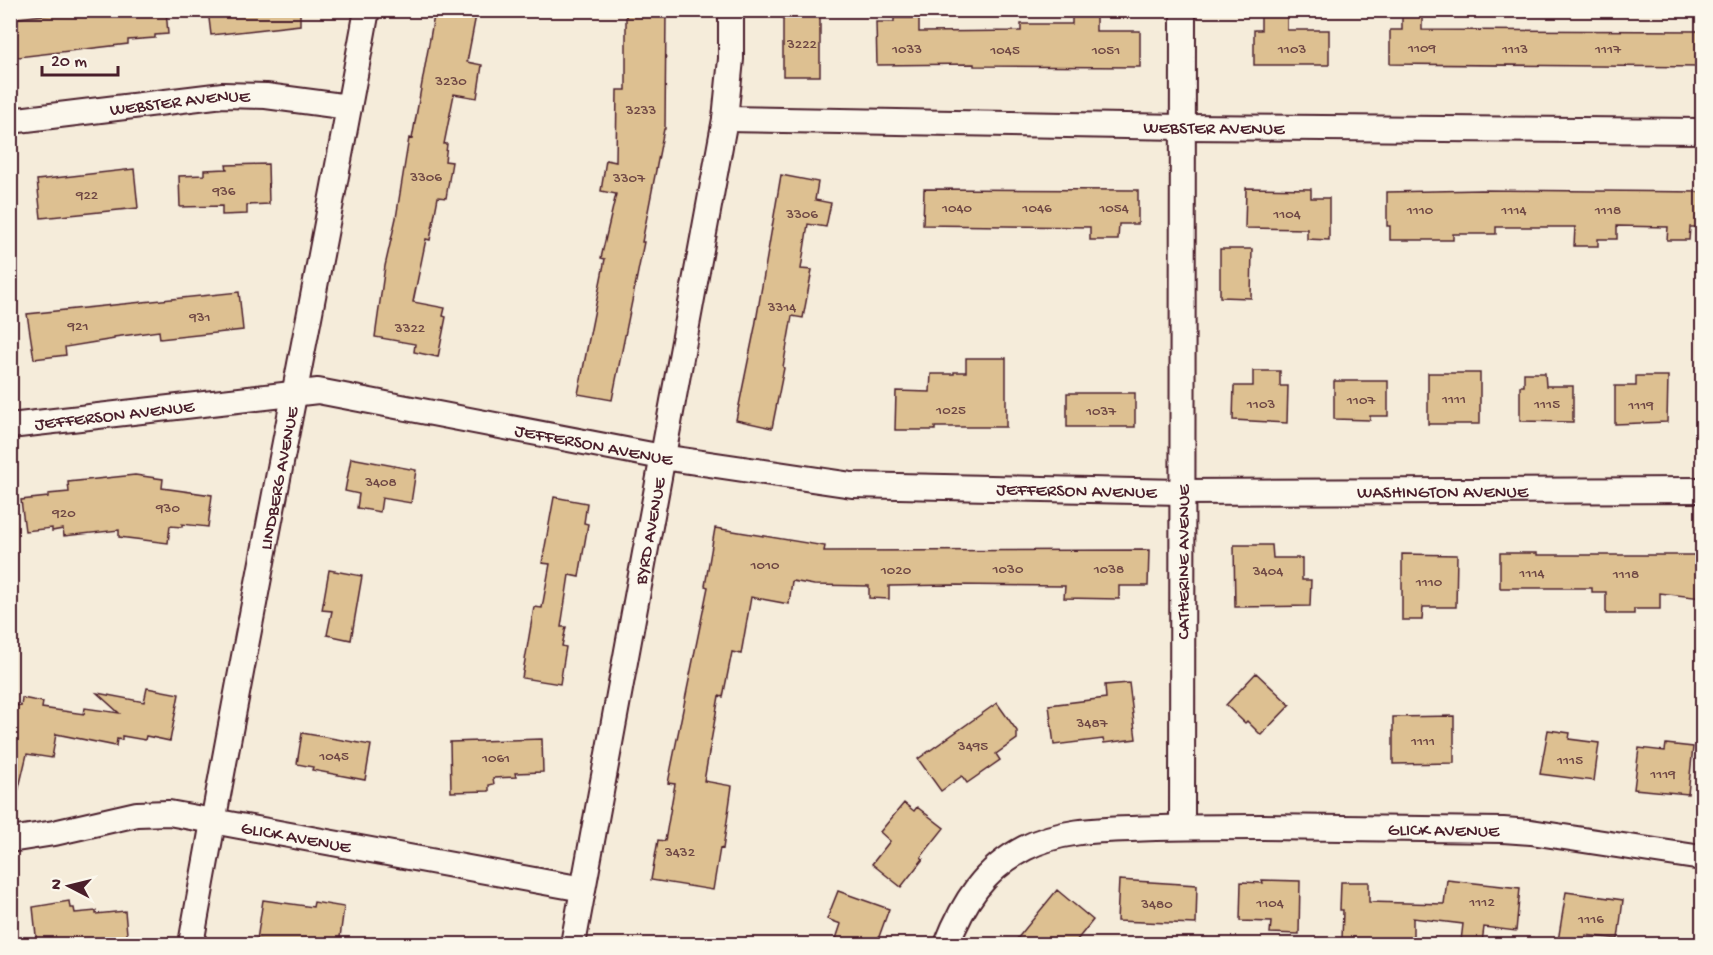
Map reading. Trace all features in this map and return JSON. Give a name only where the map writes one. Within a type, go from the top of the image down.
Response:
[{"type":"street","name":"LINDBERG AVENUE","points":[[191,945],[367,10]]},
{"type":"street","name":"BYRD AVENUE","points":[[573,945],[725,119],[731,59],[731,10]]},
{"type":"street","name":"CATHERINE AVENUE","points":[[1182,826],[1181,492],[1184,10]]},
{"type":"street","name":"WEBSTER AVENUE","points":[[10,121],[223,95],[266,96],[349,107]]},
{"type":"street","name":"WEBSTER AVENUE","points":[[725,119],[1183,127],[1702,131]]},
{"type":"street","name":"JEFFERSON AVENUE","points":[[10,426],[318,391],[662,457],[852,485],[1181,492]]},
{"type":"street","name":"WASHINGTON AVENUE","points":[[1181,492],[1702,490]]},
{"type":"street","name":"GLICK AVENUE","points":[[10,840],[54,833],[137,814],[170,813],[583,889]]},
{"type":"street","name":"GLICK AVENUE","points":[[1182,826],[1503,830],[1531,832],[1702,858]]},
{"type":"street","points":[[947,945],[960,913],[978,886],[997,867],[1024,848],[1076,831],[1182,826]]},
{"type":"building","points":[[87,10],[166,10],[168,34],[155,35],[155,38],[128,40],[128,44],[10,58],[10,19]]},
{"type":"building","points":[[208,10],[300,10],[300,25],[211,35]]},
{"type":"building","points":[[435,10],[477,10],[467,62],[482,65],[477,98],[454,94],[444,144],[447,144],[445,161],[452,162],[446,198],[438,197],[430,240],[426,239],[413,302],[445,308],[443,316],[446,317],[438,357],[414,352],[415,344],[375,337],[385,266],[396,218],[409,138],[412,139]]},
{"type":"building","points":[[626,10],[666,10],[665,129],[612,400],[578,394],[605,259],[601,258],[616,194],[601,191],[606,160],[616,162],[617,90],[626,90]]},
{"type":"building","points":[[783,10],[820,10],[820,76],[783,76]]},
{"type":"building","points":[[1072,10],[1096,10],[1096,31],[1140,31],[1140,67],[877,65],[876,22],[894,22],[894,18],[919,18],[919,32],[1021,31],[1021,24],[1072,24]]},
{"type":"building","points":[[1261,16],[1287,16],[1287,30],[1329,30],[1329,65],[1254,65],[1254,30],[1261,30]]},
{"type":"building","points":[[1402,16],[1422,16],[1422,30],[1702,31],[1702,67],[1390,64],[1390,30],[1402,30]]},
{"type":"building","points":[[268,164],[269,204],[247,205],[247,214],[222,215],[222,206],[180,207],[179,176],[204,175],[204,170],[227,169],[226,165]]},
{"type":"building","points":[[134,169],[138,208],[41,218],[37,180]]},
{"type":"building","points":[[781,175],[818,182],[815,200],[831,203],[826,227],[808,224],[801,269],[812,270],[803,318],[792,316],[772,428],[736,420],[755,327]]},
{"type":"building","points":[[1246,188],[1311,189],[1311,198],[1329,198],[1329,240],[1307,239],[1307,229],[1245,228]]},
{"type":"building","points":[[924,189],[1138,190],[1138,224],[1119,224],[1118,240],[1090,240],[1090,227],[923,225]]},
{"type":"building","points":[[1482,190],[1702,192],[1702,227],[1690,227],[1689,240],[1667,240],[1668,227],[1617,226],[1617,239],[1598,239],[1598,246],[1574,246],[1575,227],[1496,227],[1496,234],[1453,234],[1453,240],[1390,240],[1390,226],[1387,226],[1387,192]]},
{"type":"building","points":[[1220,249],[1252,249],[1251,298],[1220,297]]},
{"type":"building","points":[[239,292],[243,330],[160,339],[159,331],[114,337],[114,339],[65,347],[66,355],[34,359],[27,314]]},
{"type":"building","points":[[966,358],[1006,358],[1006,427],[935,427],[935,430],[895,430],[896,391],[930,392],[931,374],[966,372]]},
{"type":"building","points":[[1253,371],[1280,371],[1280,386],[1288,386],[1287,423],[1233,420],[1234,386],[1253,386]]},
{"type":"building","points":[[1428,373],[1480,373],[1480,424],[1428,424]]},
{"type":"building","points":[[1524,373],[1545,373],[1546,386],[1573,386],[1573,422],[1520,421],[1520,386],[1524,386]]},
{"type":"building","points":[[1636,376],[1668,376],[1667,422],[1615,424],[1615,386],[1636,386]]},
{"type":"building","points":[[1334,381],[1388,381],[1388,416],[1370,416],[1370,420],[1334,419]]},
{"type":"building","points":[[1067,393],[1135,393],[1135,427],[1067,427]]},
{"type":"building","points":[[351,458],[416,470],[411,503],[382,498],[380,512],[357,508],[359,494],[345,491]]},
{"type":"building","points":[[135,475],[163,479],[162,488],[212,495],[208,527],[182,524],[182,527],[170,526],[168,543],[119,537],[119,530],[64,536],[63,529],[25,531],[21,500],[69,492],[68,482]]},
{"type":"building","points":[[554,497],[587,503],[584,523],[588,524],[579,577],[569,575],[561,627],[566,627],[562,646],[566,647],[560,684],[522,678],[534,607],[542,608],[550,564],[542,563]]},
{"type":"building","points":[[715,528],[825,546],[824,551],[1149,550],[1148,586],[1119,586],[1119,599],[1064,598],[1065,586],[889,586],[889,599],[869,598],[869,586],[814,585],[792,581],[789,604],[751,597],[741,654],[732,652],[723,697],[719,696],[704,781],[732,786],[723,849],[720,848],[713,890],[651,880],[658,840],[665,841],[675,784],[668,783],[708,587],[705,586]]},
{"type":"building","points":[[1234,545],[1272,545],[1273,558],[1302,558],[1302,580],[1311,580],[1310,606],[1235,607]]},
{"type":"building","points":[[1500,553],[1702,555],[1702,598],[1660,593],[1660,609],[1634,609],[1634,614],[1606,614],[1606,592],[1592,592],[1592,588],[1500,588]]},
{"type":"building","points":[[1402,554],[1457,555],[1456,607],[1423,607],[1422,620],[1402,620]]},
{"type":"building","points":[[329,570],[362,576],[351,640],[327,635],[332,611],[322,610]]},
{"type":"building","points":[[1256,673],[1290,705],[1261,735],[1226,705]]},
{"type":"building","points":[[1129,683],[1136,739],[1104,743],[1103,739],[1054,745],[1049,705],[1106,698],[1105,685]]},
{"type":"building","points":[[147,688],[179,694],[170,741],[146,736],[145,740],[122,736],[122,740],[117,739],[116,746],[56,734],[52,758],[27,754],[18,792],[10,791],[10,704],[21,706],[22,698],[43,702],[42,708],[84,714],[85,708],[119,713],[97,693],[144,702]]},
{"type":"building","points":[[997,703],[1017,731],[1017,739],[996,754],[1000,760],[967,783],[962,776],[941,791],[918,759]]},
{"type":"building","points":[[1454,716],[1454,763],[1393,764],[1393,717]]},
{"type":"building","points":[[1548,730],[1570,733],[1569,739],[1599,743],[1594,781],[1540,774]]},
{"type":"building","points":[[302,733],[371,745],[365,780],[312,770],[313,767],[297,764]]},
{"type":"building","points":[[542,739],[543,772],[515,773],[516,777],[493,778],[494,784],[489,785],[489,791],[451,792],[450,742]]},
{"type":"building","points":[[1666,744],[1693,747],[1688,794],[1634,789],[1639,748],[1665,751]]},
{"type":"building","points":[[904,803],[914,811],[917,807],[944,828],[901,887],[872,864],[890,841],[880,832]]},
{"type":"building","points":[[1119,880],[1197,885],[1196,924],[1117,921]]},
{"type":"building","points":[[1262,880],[1300,881],[1299,934],[1270,933],[1271,922],[1240,921],[1241,882],[1263,883]]},
{"type":"building","points":[[1447,880],[1520,888],[1516,931],[1484,927],[1482,943],[1461,941],[1463,924],[1413,918],[1413,943],[1379,942],[1379,945],[1359,945],[1359,940],[1342,940],[1341,882],[1369,882],[1369,902],[1444,904]]},
{"type":"building","points":[[1057,890],[1093,920],[1073,945],[1012,945]]},
{"type":"building","points":[[838,891],[889,909],[876,945],[834,945],[841,924],[827,919]]},
{"type":"building","points":[[1566,892],[1623,900],[1618,939],[1586,935],[1585,945],[1558,941]]},
{"type":"building","points":[[263,900],[313,907],[314,902],[344,907],[339,945],[292,945],[257,940]]},
{"type":"building","points":[[69,901],[70,908],[74,908],[75,913],[96,911],[96,914],[125,911],[128,945],[37,945],[33,907]]}]
